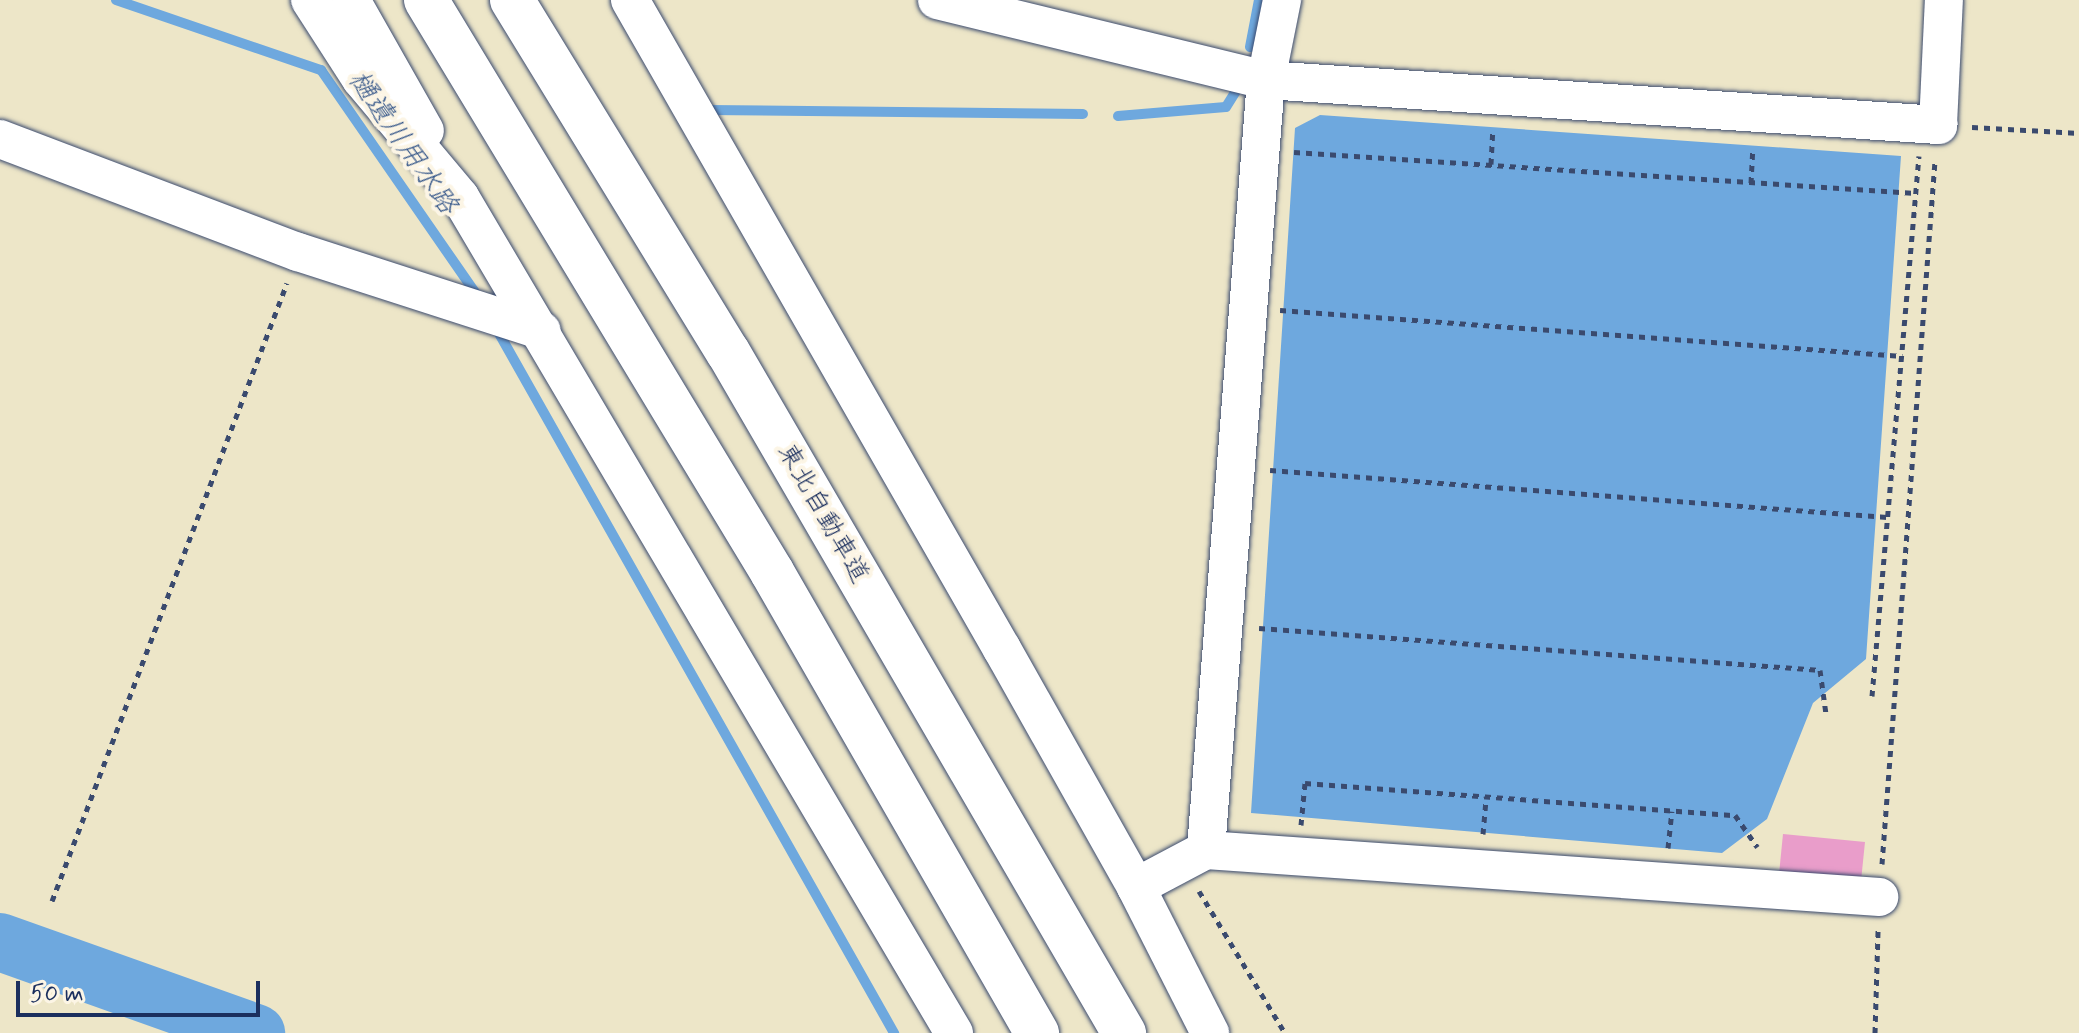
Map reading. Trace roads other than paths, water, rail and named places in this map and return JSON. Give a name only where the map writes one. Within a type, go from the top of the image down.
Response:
[{"type":"highway","points":[[426,0],[772,572],[1037,1033]]},
{"type":"highway","name":"東北自動車道","points":[[512,0],[728,352],[1124,1033]]},
{"type":"street","points":[[310,0],[361,79],[460,197]]},
{"type":"street","points":[[351,0],[460,197],[542,331],[667,553],[954,1033]]},
{"type":"street","points":[[630,0],[1136,887],[1210,1033]]},
{"type":"street","points":[[937,0],[1266,80],[1923,134],[1944,0]]},
{"type":"street","points":[[1194,857],[1266,80],[1282,0]]},
{"type":"street","points":[[0,139],[298,252],[542,331]]},
{"type":"street","points":[[1136,887],[1194,857],[1879,897]]},
{"type":"water","points":[[1320,115],[1901,156],[1866,659],[1813,703],[1767,819],[1722,853],[1251,813],[1295,128]]},
{"type":"waterway","name":"樋遺川用水路","points":[[116,0],[321,70],[480,300]]},
{"type":"waterway","name":"樋遺川用水路","points":[[1250,47],[1259,0]]},
{"type":"waterway","name":"樋遺川用水路","points":[[1118,116],[1226,107],[1241,83]]},
{"type":"waterway","name":"樋遺川用水路","points":[[707,110],[1083,114]]},
{"type":"waterway","points":[[496,328],[894,1033]]},
{"type":"waterway","points":[[0,942],[256,1033]]}]
